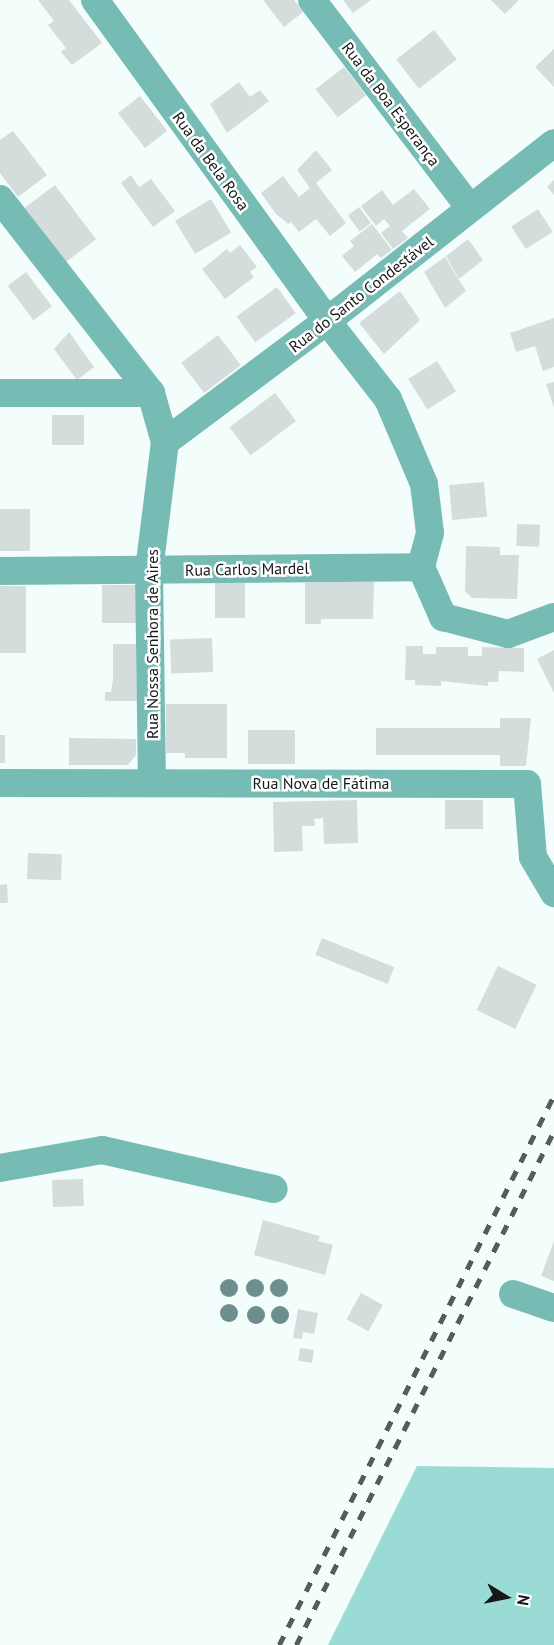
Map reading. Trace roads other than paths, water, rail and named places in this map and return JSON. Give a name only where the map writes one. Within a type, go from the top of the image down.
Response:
[{"type":"street","name":"Rua da Bela Rosa","points":[[95,0],[327,321],[388,399],[424,484],[430,533],[421,567]]},
{"type":"street","name":"Rua da Boa Esperança","points":[[312,0],[470,208]]},
{"type":"street","name":"Rua do Santo Condestável","points":[[165,442],[327,321],[554,143]]},
{"type":"street","name":"Rua Nossa Senhora de Aires","points":[[0,199],[151,393],[165,442],[149,570],[152,783]]},
{"type":"street","points":[[0,393],[151,393]]},
{"type":"street","points":[[421,567],[443,617],[508,634],[554,617]]},
{"type":"street","name":"Rua Carlos Mardel","points":[[0,571],[421,567]]},
{"type":"street","name":"Rua Nova de Fátima","points":[[0,783],[527,783],[533,857],[554,893]]},
{"type":"street","points":[[0,1168],[102,1150],[274,1189]]},
{"type":"street","points":[[513,1294],[554,1308]]},
{"type":"railway","points":[[279,1645],[554,1095]]},
{"type":"railway","points":[[296,1645],[554,1131]]}]
